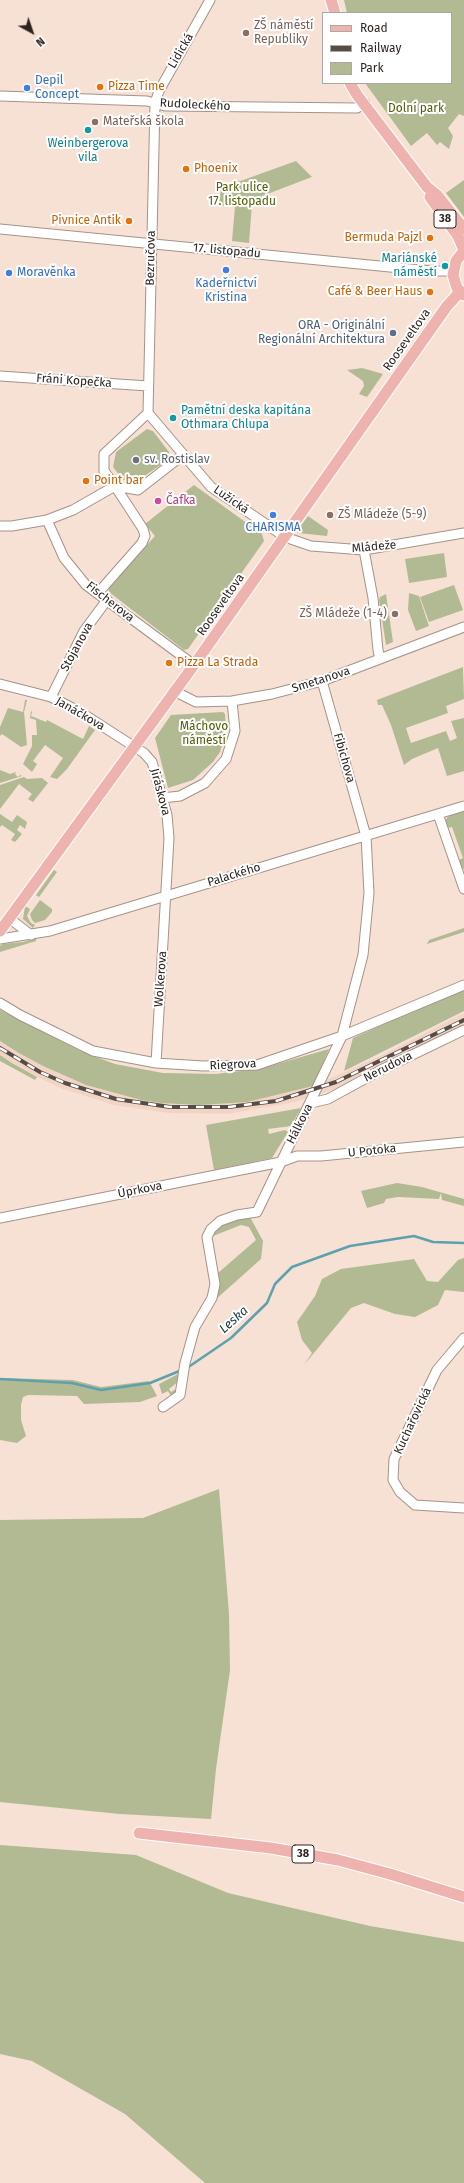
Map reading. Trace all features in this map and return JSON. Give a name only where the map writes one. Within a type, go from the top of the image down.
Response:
[{"type":"main road","points":[[331,0],[335,12]]},
{"type":"main road","name":"38","points":[[351,84],[357,95],[365,103],[427,187],[437,195],[464,229]]},
{"type":"main road","name":"38","points":[[358,84],[365,103]]},
{"type":"main road","name":"38","points":[[427,187],[430,197],[458,236],[464,251]]},
{"type":"main road","points":[[462,294],[455,284],[453,271],[456,261],[464,251]]},
{"type":"main road","name":"Rooseveltova","points":[[0,931],[194,665],[447,306],[462,294]]},
{"type":"main road","name":"38","points":[[139,1833],[271,1848],[338,1860],[390,1874],[464,1897]]},
{"type":"street","name":"Lidická","points":[[155,103],[159,91],[210,0]]},
{"type":"street","name":"Rudoleckého","points":[[0,96],[147,101],[165,106],[357,108],[365,103]]},
{"type":"street","name":"Bezručova","points":[[148,413],[155,103]]},
{"type":"street","name":"17. listopadu","points":[[0,229],[151,245],[431,271],[453,271]]},
{"type":"street","name":"Fráni Kopečka","points":[[0,376],[148,386]]},
{"type":"street","name":"Lužická","points":[[148,413],[211,487],[285,537]]},
{"type":"street","points":[[98,593],[142,543],[145,536],[143,529],[104,471],[104,454],[148,413]]},
{"type":"street","points":[[0,526],[12,526],[47,520],[73,510],[115,486],[138,490],[183,455]]},
{"type":"street","name":"Fischerova","points":[[47,520],[64,558],[86,585],[194,665]]},
{"type":"street","name":"Mládeže","points":[[285,537],[311,546],[364,550],[464,533]]},
{"type":"street","points":[[364,550],[373,598],[380,659]]},
{"type":"street","name":"Stojanova","points":[[51,697],[84,631],[107,600]]},
{"type":"street","name":"Smetanova","points":[[174,691],[196,702],[232,701],[272,694],[322,681],[464,627]]},
{"type":"street","name":"Fibichova","points":[[322,681],[366,836]]},
{"type":"street","name":"Janáčkova","points":[[0,684],[51,697],[82,713],[134,746]]},
{"type":"street","points":[[162,798],[180,796],[205,783],[226,759],[235,731],[232,701]]},
{"type":"street","name":"Jiráskova","points":[[134,746],[144,752],[152,762],[167,815],[169,838],[167,895]]},
{"type":"street","name":"Palackého","points":[[0,939],[31,935],[464,806]]},
{"type":"street","points":[[438,814],[462,876],[464,889]]},
{"type":"street","name":"Hálkova","points":[[163,1407],[180,1395],[185,1364],[195,1327],[210,1304],[215,1284],[207,1237],[211,1229],[220,1221],[237,1215],[257,1212],[311,1103],[342,1036],[363,955],[369,893],[366,836]]},
{"type":"street","name":"Wolkerova","points":[[156,1063],[167,895]]},
{"type":"street","points":[[9,918],[31,935]]},
{"type":"street","name":"Riegrova","points":[[0,1003],[20,1015],[93,1051],[156,1063],[203,1066],[257,1065],[342,1036],[464,985]]},
{"type":"street","name":"Nerudova","points":[[311,1103],[328,1099],[383,1069],[464,1030]]},
{"type":"street","name":"U Potoka","points":[[281,1162],[297,1156],[322,1156],[464,1142]]},
{"type":"street","name":"Úprkova","points":[[0,1218],[281,1162]]},
{"type":"street","name":"Kuchařovická","points":[[464,1338],[437,1370],[394,1459],[394,1480],[400,1492],[415,1505],[464,1508]]},
{"type":"shaded area","points":[[464,1013],[464,1026],[338,1088],[295,1102],[228,1114],[169,1113],[114,1105],[63,1089],[37,1077],[0,1055],[0,1041],[43,1066],[86,1085],[141,1100],[161,1103],[313,1086],[380,1056]]},
{"type":"green space","name":"Dolní park","points":[[344,0],[464,0],[464,116],[459,114],[448,128],[453,136],[449,149],[440,142],[437,145],[427,133],[411,146],[366,84],[452,84],[452,12],[347,12]]},
{"type":"green space","name":"Park ulice 17. listopadu","points":[[296,161],[312,177],[262,196],[252,203],[249,243],[232,241],[235,207],[219,205],[221,188]]},
{"type":"green space","points":[[464,180],[464,217],[446,193]]},
{"type":"green space","points":[[362,368],[383,374],[367,397],[359,394],[364,386],[363,381],[347,370]]},
{"type":"green space","points":[[147,429],[153,431],[169,452],[168,460],[137,481],[123,480],[113,467],[116,452]]},
{"type":"green space","points":[[194,485],[262,534],[264,541],[188,649],[184,650],[109,592],[109,586],[155,536],[145,524]]},
{"type":"green space","points":[[308,516],[328,530],[327,536],[298,533],[297,531]]},
{"type":"green space","points":[[444,553],[447,577],[409,583],[405,559]]},
{"type":"green space","points":[[454,585],[463,610],[429,622],[420,597]]},
{"type":"green space","points":[[409,593],[419,596],[429,626],[416,631],[408,610]]},
{"type":"green space","points":[[386,594],[393,642],[386,645],[379,600],[380,597]]},
{"type":"green space","points":[[463,667],[464,699],[446,706],[448,713],[406,728],[411,743],[446,731],[450,741],[457,738],[451,721],[464,718],[464,771],[447,776],[438,748],[412,759],[404,765],[391,725],[382,705],[378,705],[377,700]]},
{"type":"green space","points":[[25,700],[27,700],[24,712],[27,745],[21,747],[2,734],[0,736],[0,727],[8,708],[23,712]]},
{"type":"green space","points":[[31,711],[31,716],[46,722],[47,720],[83,739],[89,726],[95,730],[67,769],[57,779],[50,777],[63,758],[45,745],[33,761],[37,764],[32,772],[23,764],[32,746],[32,735],[37,735],[36,720],[30,718]]},
{"type":"green space","name":"Máchovo náměstí","points":[[223,712],[225,714],[226,731],[220,752],[213,762],[193,780],[168,788],[155,738],[171,715]]},
{"type":"green space","points":[[0,770],[10,774],[16,772],[15,774],[18,777],[20,775],[22,776],[0,783]]},
{"type":"green space","points":[[24,777],[27,779],[42,778],[48,783],[33,802],[28,799],[32,794],[19,784],[0,809],[0,785]]},
{"type":"green space","points":[[464,810],[464,869],[459,867],[459,860],[463,858],[452,827],[447,828],[444,822],[450,814]]},
{"type":"green space","points":[[0,814],[12,822],[17,815],[27,822],[25,829],[20,825],[17,830],[22,834],[15,842],[11,840],[15,834],[2,825],[0,827]]},
{"type":"green space","points":[[54,870],[57,872],[39,897],[36,895]]},
{"type":"green space","points":[[40,900],[52,909],[52,912],[45,920],[35,923],[30,914]]},
{"type":"green space","points":[[25,906],[30,909],[27,916],[31,923],[35,925],[33,928],[23,919]]},
{"type":"green space","points":[[464,928],[464,932],[427,944],[429,940]]},
{"type":"green space","points":[[36,938],[36,941],[0,952],[0,946],[3,944],[23,942]]},
{"type":"green space","points":[[464,988],[464,1011],[344,1071],[353,1038]]},
{"type":"green space","points":[[0,1010],[80,1051],[115,1064],[163,1073],[216,1074],[263,1068],[329,1049],[313,1086],[247,1102],[199,1105],[161,1103],[141,1100],[86,1085],[43,1066],[19,1053],[0,1041]]},
{"type":"green space","points":[[0,1055],[37,1077],[35,1080],[0,1061]]},
{"type":"green space","points":[[301,1108],[291,1126],[268,1129],[269,1134],[285,1130],[288,1132],[272,1158],[214,1170],[206,1125]]},
{"type":"green space","points":[[397,1183],[422,1187],[464,1199],[464,1206],[442,1200],[441,1193],[439,1199],[398,1197],[386,1199],[384,1203],[367,1208],[361,1191]]},
{"type":"green space","points":[[250,1217],[263,1241],[261,1259],[215,1300],[218,1273],[256,1240],[249,1227],[241,1225],[213,1236],[212,1232],[229,1219]]},
{"type":"green space","points":[[464,1258],[464,1292],[445,1290],[438,1305],[415,1317],[395,1314],[364,1303],[351,1308],[304,1365],[312,1353],[302,1340],[297,1322],[315,1296],[322,1279],[341,1269],[414,1259],[427,1281],[438,1282],[458,1260]]},
{"type":"green space","points":[[182,1372],[179,1381],[169,1389],[171,1392],[176,1389],[173,1399],[168,1391],[162,1394],[159,1384]]},
{"type":"green space","points":[[0,1378],[73,1380],[101,1387],[149,1381],[157,1396],[140,1402],[84,1404],[77,1396],[28,1395],[23,1397],[21,1405],[21,1420],[26,1436],[17,1443],[0,1440]]},
{"type":"green space","points":[[219,1489],[229,1614],[230,1670],[216,1769],[211,1819],[120,1814],[0,1802],[0,1520],[143,1518]]},
{"type":"green space","points":[[0,1845],[136,1855],[228,1893],[370,1926],[464,1942],[464,2183],[205,2183],[125,2114],[32,2061],[0,2054]]},
{"type":"waterway","name":"Leska","points":[[187,1368],[231,1338],[267,1303],[275,1284],[292,1267],[350,1246],[414,1236],[433,1242],[464,1243]]},
{"type":"waterway","name":"Leska","points":[[0,1379],[72,1383],[101,1390],[150,1383],[182,1370]]},
{"type":"railway","points":[[0,1048],[40,1072],[65,1083],[116,1099],[170,1107],[229,1107],[276,1101],[336,1082],[464,1020]]},
{"type":"place","name":"ZŠ náměstí Republiky","points":[[246,33]]},
{"type":"place","name":"Pizza Time","points":[[100,87]]},
{"type":"place","name":"Depil Concept","points":[[27,88]]},
{"type":"place","name":"Mateřská škola","points":[[95,122]]},
{"type":"place","name":"Weinbergerova vila","points":[[88,130]]},
{"type":"place","name":"Phoenix","points":[[186,169]]},
{"type":"place","name":"Pivnice Antik","points":[[129,221]]},
{"type":"place","name":"Bermuda Pajzl","points":[[430,238]]},
{"type":"place","name":"Mariánské náměstí","points":[[445,266]]},
{"type":"place","name":"Kadeřnictví Kristina","points":[[226,270]]},
{"type":"place","name":"Moravěnka","points":[[9,273]]},
{"type":"place","name":"Café & Beer Haus","points":[[430,292]]},
{"type":"place","name":"ORA - Originální Regionální Architektura","points":[[393,333]]},
{"type":"place","name":"Pamětní deska kapitána Othmara Chlupa","points":[[173,418]]},
{"type":"place","name":"sv. Rostislav","points":[[136,460]]},
{"type":"place","name":"Point bar","points":[[86,481]]},
{"type":"place","name":"Čafka","points":[[158,501]]},
{"type":"place","name":"CHARISMA","points":[[273,515]]},
{"type":"place","name":"ZŠ Mládeže (5-9)","points":[[330,515]]},
{"type":"place","name":"ZŠ Mládeže (1-4)","points":[[395,614]]},
{"type":"place","name":"Pizza La Strada","points":[[169,663]]}]
